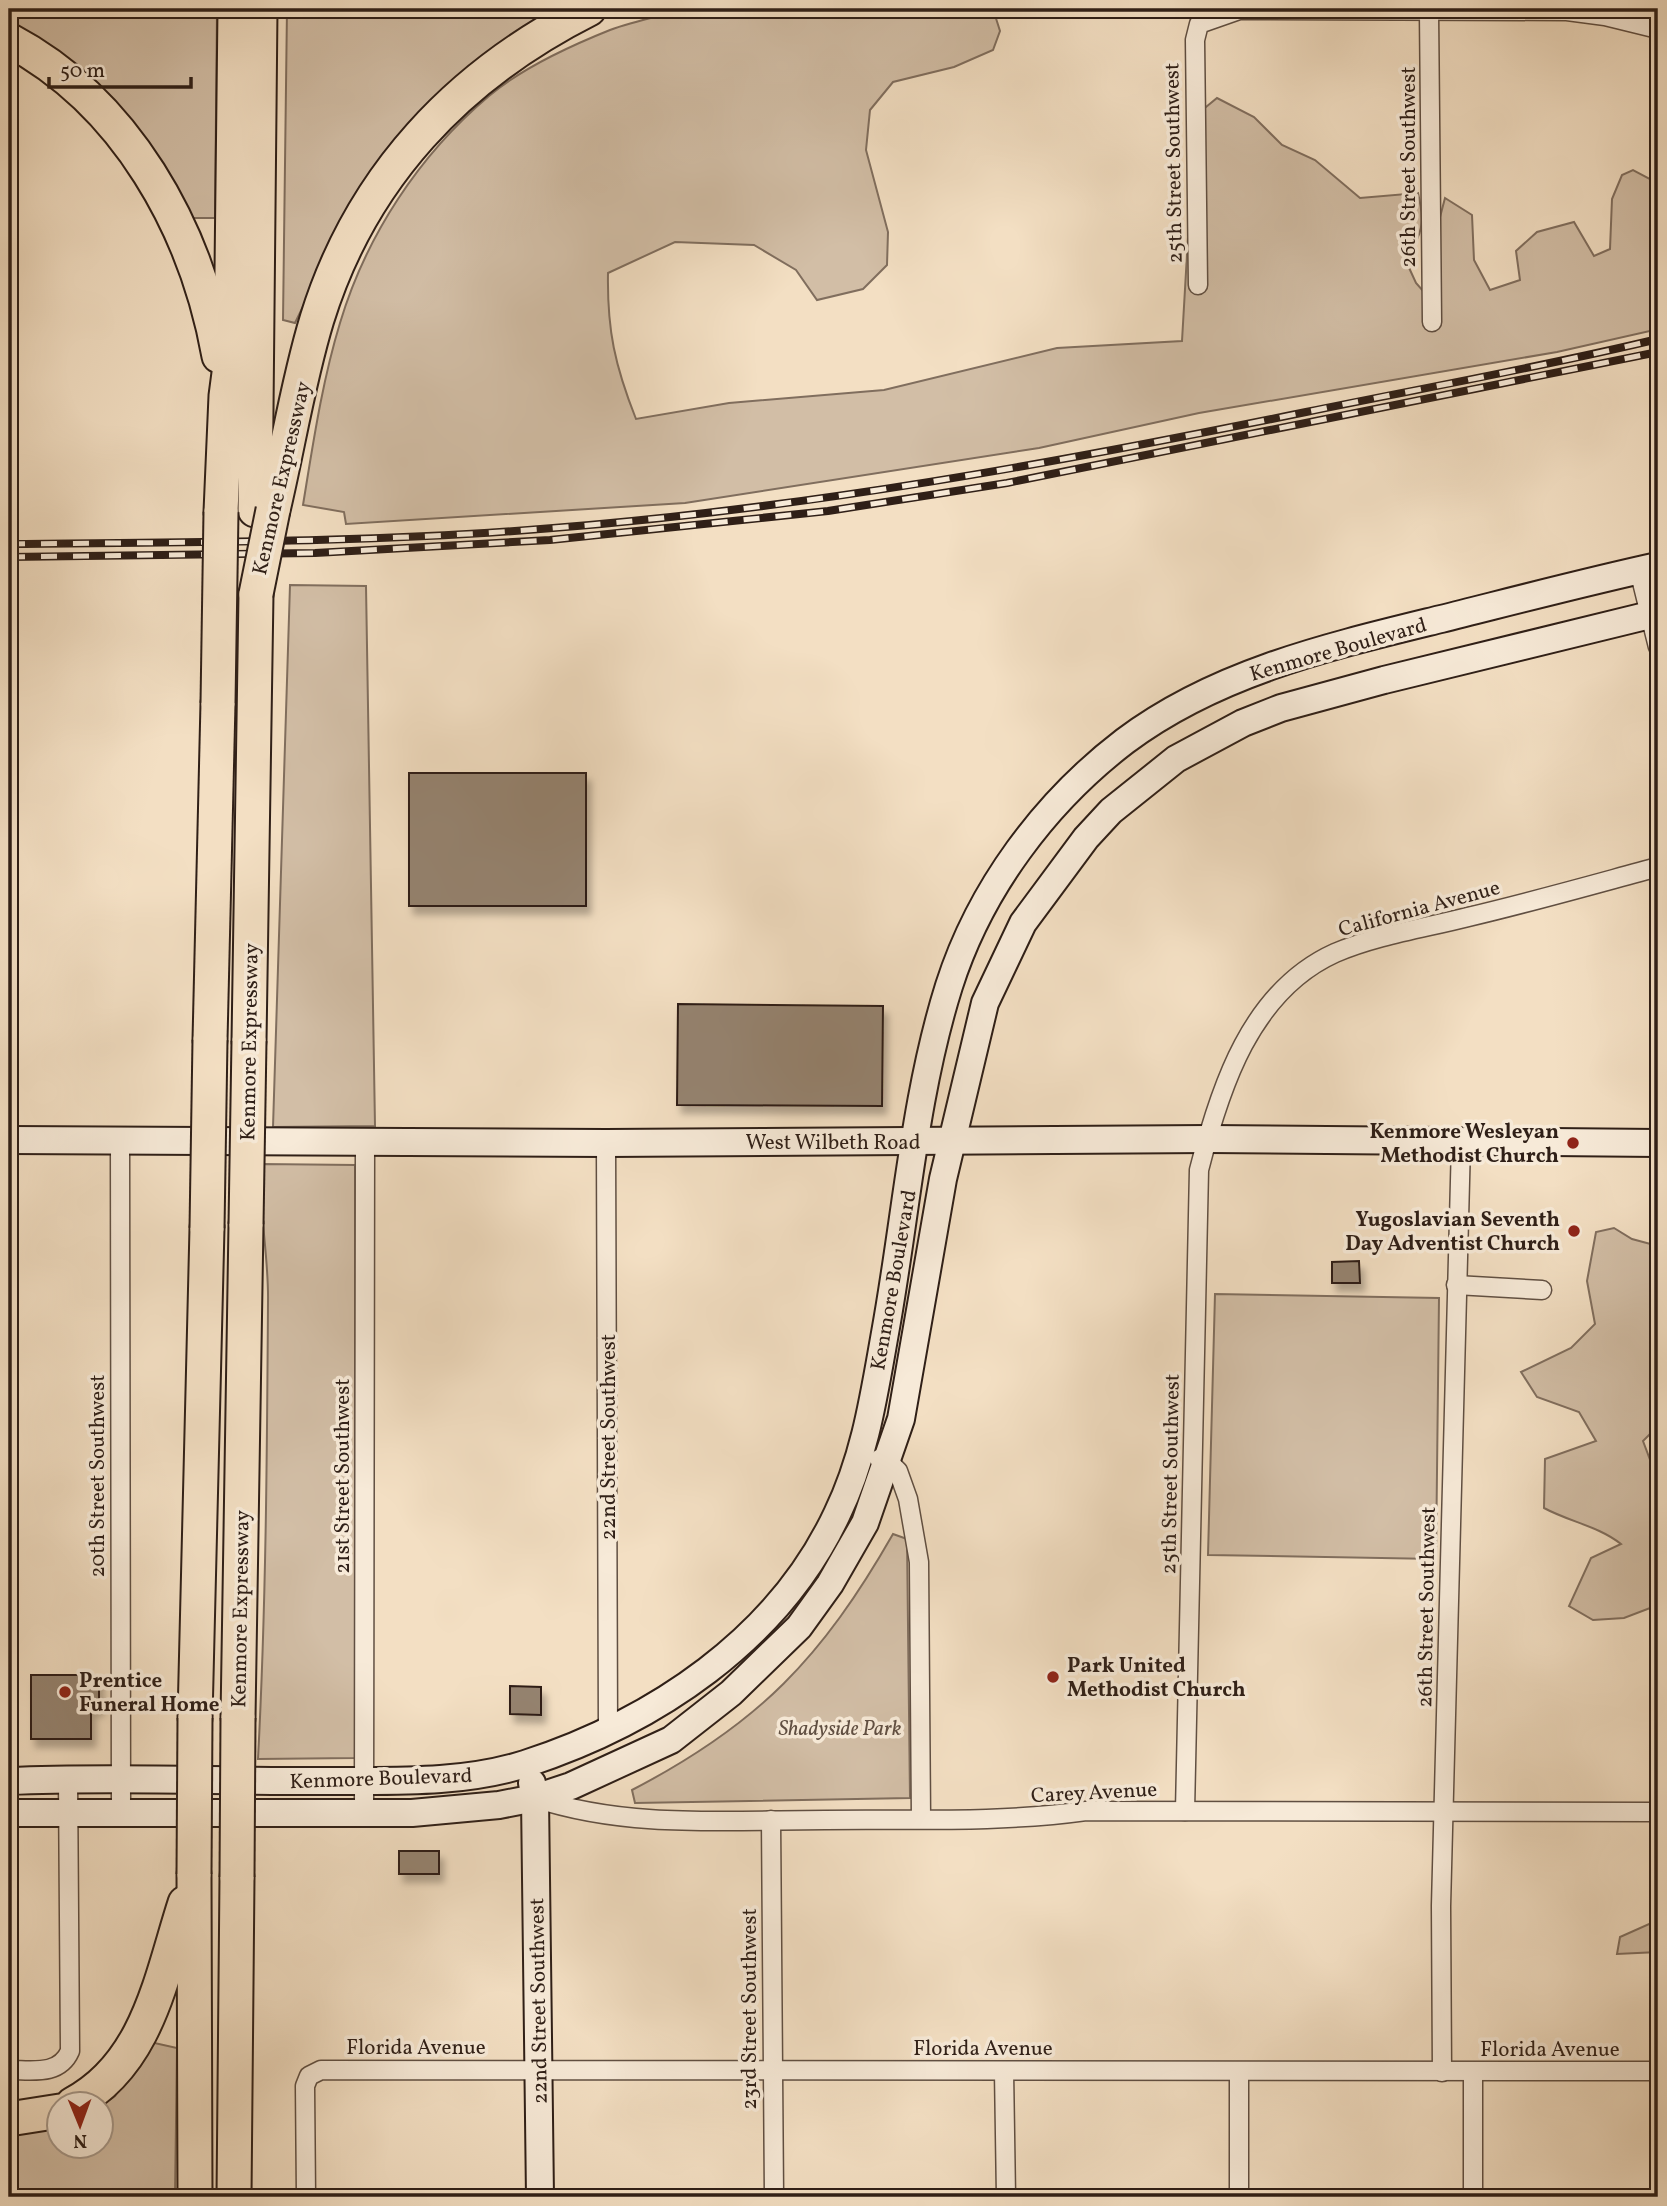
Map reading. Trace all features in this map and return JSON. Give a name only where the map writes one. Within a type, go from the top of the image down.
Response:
[{"type":"highway","name":"Kenmore Expressway","points":[[195,2197],[195,1718],[222,512],[226,396],[231,358],[235,9]]},
{"type":"highway","points":[[260,9],[264,510]]},
{"type":"highway","name":"Kenmore Expressway","points":[[234,2197],[256,594],[264,510],[317,319],[341,255],[370,199],[392,168],[437,118],[486,71],[555,26],[589,9]]},
{"type":"highway","points":[[9,40],[64,74],[94,102],[154,180],[175,217],[189,253],[215,336],[226,396]]},
{"type":"highway","points":[[95,2090],[110,2080],[133,2050],[149,2016],[194,1874]]},
{"type":"highway","points":[[9,2119],[46,2113]]},
{"type":"main road","name":"Kenmore Boulevard","points":[[9,1782],[68,1779],[364,1781],[478,1775],[529,1763],[608,1731],[727,1657],[757,1628],[794,1585],[834,1521],[860,1456],[892,1296],[915,1141],[948,988],[1002,873],[1040,825],[1084,775],[1168,712],[1281,661],[1649,568]]},
{"type":"main road","name":"Kenmore Boulevard","points":[[9,1812],[444,1810],[535,1798],[571,1786],[671,1740],[766,1662],[799,1627],[847,1558],[865,1523],[901,1419],[952,1141],[985,1003],[1009,949],[1057,873],[1111,811],[1144,783],[1210,739],[1281,708],[1654,614]]},
{"type":"main road","name":"West Wilbeth Road","points":[[9,1140],[606,1143],[1209,1139],[1658,1143]]},
{"type":"main road","name":"22nd Street Southwest","points":[[529,1763],[535,1798],[540,2197]]},
{"type":"street","name":"25th Street Southwest","points":[[1198,285],[1195,40],[1199,24],[1239,10],[1429,12]]},
{"type":"street","points":[[1429,12],[1567,11],[1605,16],[1658,29]]},
{"type":"street","name":"26th Street Southwest","points":[[1429,12],[1432,322]]},
{"type":"street","points":[[1649,568],[1658,647]]},
{"type":"street","name":"California Avenue","points":[[1209,1139],[1225,1084],[1242,1045],[1285,988],[1312,965],[1337,953],[1382,938],[1658,867]]},
{"type":"street","name":"25th Street Southwest","points":[[1185,1811],[1199,1170],[1209,1139]]},
{"type":"street","name":"21st Street Southwest","points":[[364,1811],[365,1140]]},
{"type":"street","name":"20th Street Southwest","points":[[120,1141],[121,1811]]},
{"type":"street","name":"22nd Street Southwest","points":[[606,1143],[608,1731]]},
{"type":"street","name":"26th Street Southwest","points":[[1442,2072],[1441,1906],[1461,1143]]},
{"type":"street","points":[[1456,1285],[1542,1290]]},
{"type":"street","points":[[860,1456],[888,1461],[898,1471],[908,1499],[919,1562],[921,1819]]},
{"type":"street","points":[[9,2070],[57,2068],[65,2061],[71,2035],[68,1779]]},
{"type":"street","name":"Carey Avenue","points":[[535,1798],[564,1808],[630,1819],[1029,1819],[1086,1811],[1658,1812]]},
{"type":"street","name":"23rd Street Southwest","points":[[771,1820],[774,2197]]},
{"type":"street","name":"Florida Avenue","points":[[306,2197],[305,2086],[309,2076],[321,2070],[772,2069],[1239,2073],[1658,2071]]},
{"type":"street","points":[[1004,2071],[1006,2197]]},
{"type":"street","points":[[1473,2072],[1473,2197]]},
{"type":"street","points":[[1239,2073],[1240,2197]]},
{"type":"green space","points":[[9,9],[217,9],[215,218],[190,218],[9,30]]},
{"type":"green space","points":[[287,9],[559,9],[326,259],[295,323],[283,320]]},
{"type":"green space","points":[[686,9],[993,9],[1000,31],[993,50],[954,67],[893,82],[870,110],[866,150],[888,232],[887,265],[863,289],[817,300],[796,270],[754,245],[675,242],[608,273],[609,312],[614,348],[636,419],[729,403],[884,390],[1057,348],[1182,341],[1195,116],[1217,98],[1254,117],[1282,145],[1315,160],[1360,198],[1418,193],[1421,228],[1416,243],[1405,259],[1416,283],[1431,300],[1439,221],[1445,198],[1472,215],[1474,260],[1490,290],[1520,280],[1516,251],[1537,232],[1574,222],[1594,256],[1610,249],[1612,199],[1622,175],[1633,170],[1650,179],[1650,331],[1557,352],[1199,413],[1039,448],[685,503],[346,524],[344,512],[303,505],[328,368],[351,291],[380,229],[418,171],[464,119],[489,96],[531,67],[610,30]]},
{"type":"green space","points":[[290,585],[366,586],[375,1126],[273,1127]]},
{"type":"green space","points":[[262,1164],[355,1165],[355,1758],[258,1759],[267,1474],[268,1302],[261,1198]]},
{"type":"green space","points":[[1614,1228],[1632,1239],[1658,1246],[1658,1426],[1643,1441],[1658,1481],[1658,1605],[1624,1618],[1593,1620],[1569,1606],[1591,1558],[1621,1544],[1603,1533],[1544,1508],[1545,1459],[1596,1441],[1579,1412],[1537,1397],[1521,1372],[1571,1348],[1595,1324],[1587,1281],[1596,1232]]},
{"type":"green space","points":[[1215,1294],[1439,1298],[1436,1559],[1208,1555]]},
{"type":"green space","name":"Shadyside Park","points":[[893,1534],[907,1539],[910,1798],[635,1803],[632,1790],[716,1740],[784,1684],[840,1617]]},
{"type":"green space","points":[[1658,1920],[1658,1952],[1617,1954],[1620,1937]]},
{"type":"green space","points":[[150,2042],[177,2048],[175,2197],[9,2197],[9,2131],[46,2127],[46,2160],[116,2160],[116,2094]]},
{"type":"building","points":[[409,773],[586,773],[586,906],[409,906]]},
{"type":"building","points":[[678,1004],[883,1006],[882,1106],[677,1105]]},
{"type":"building","points":[[1359,1261],[1360,1283],[1332,1283],[1332,1262]]},
{"type":"building","name":"Prentice Funeral Home","points":[[31,1675],[99,1675],[99,1708],[91,1708],[91,1739],[31,1739]]},
{"type":"building","points":[[510,1686],[541,1687],[541,1715],[510,1714]]},
{"type":"building","points":[[399,1851],[439,1851],[439,1874],[399,1874]]},
{"type":"railway","points":[[9,544],[417,537],[553,528],[743,509],[931,482],[1119,449],[1658,339]]},
{"type":"railway","points":[[9,557],[315,553],[550,540],[828,511],[1007,483],[1658,352]]},
{"type":"place","name":"Kenmore Wesleyan Methodist Church","points":[[1573,1143]]},
{"type":"place","name":"Yugoslavian Seventh Day Adventist Church","points":[[1574,1231]]},
{"type":"place","name":"Park United Methodist Church","points":[[1053,1677]]},
{"type":"place","name":"Prentice Funeral Home","points":[[65,1692]]}]
